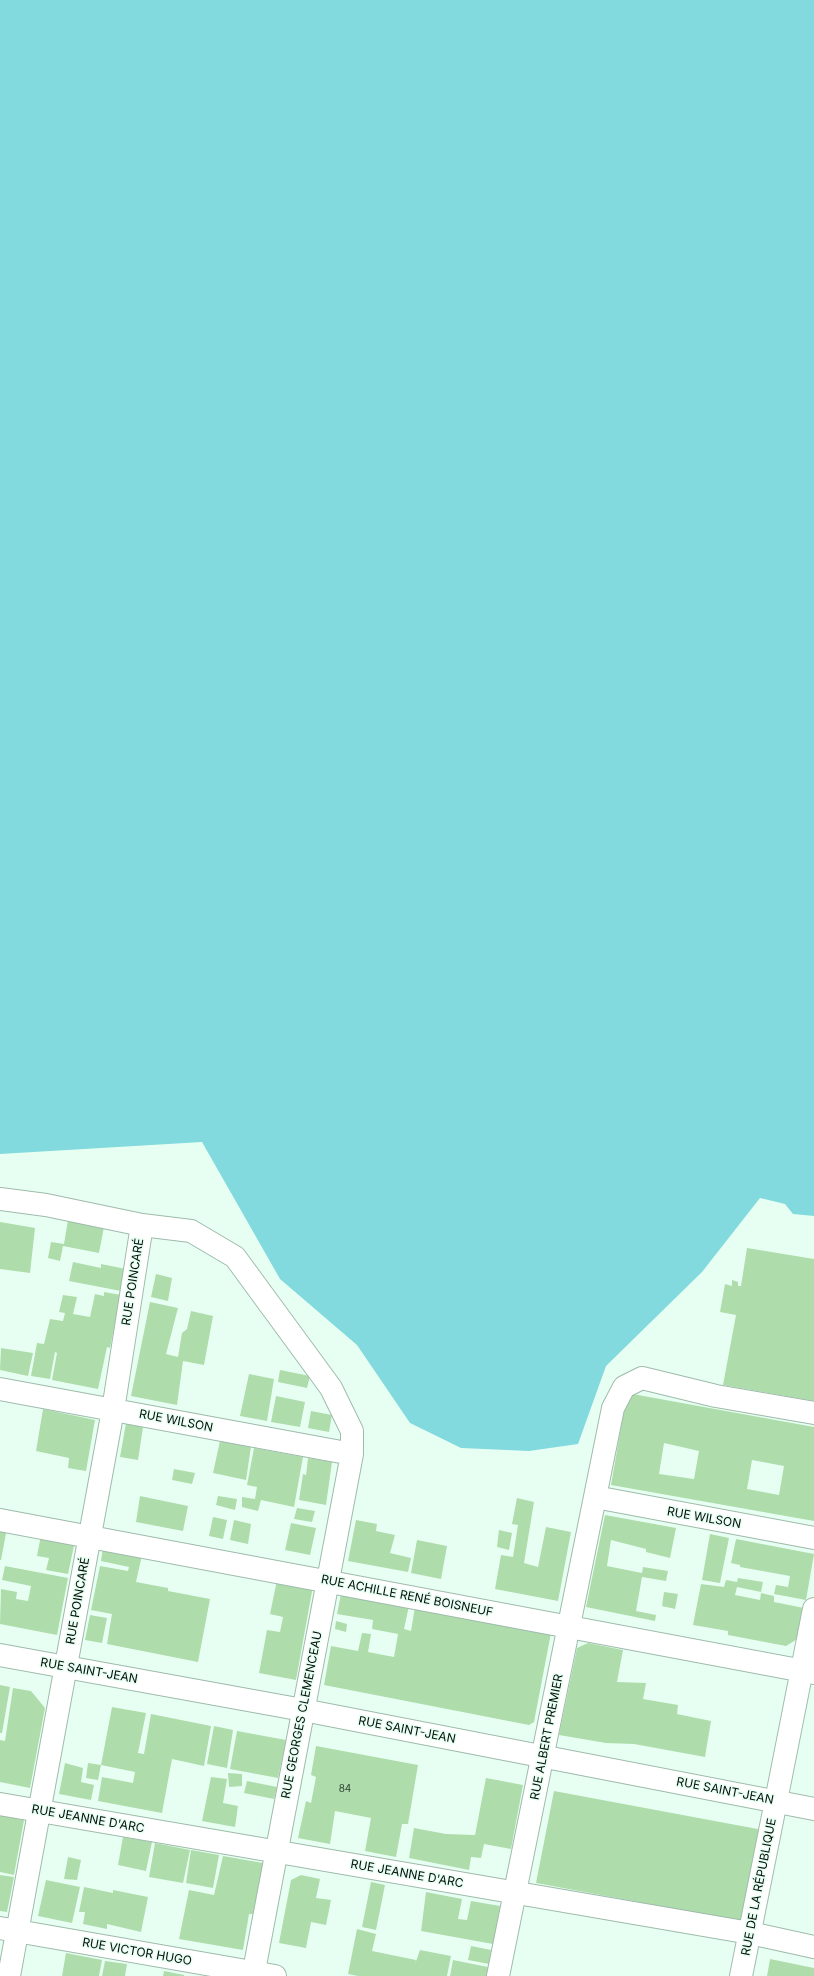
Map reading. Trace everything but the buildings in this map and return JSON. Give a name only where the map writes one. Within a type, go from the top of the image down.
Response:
[{"type":"street","name":"RUE GEORGES CLEMENCEAU","points":[[0,1199],[46,1204],[142,1225],[191,1231],[236,1256],[331,1388],[352,1431],[352,1454],[253,1974]]},
{"type":"street","name":"RUE POINCARÉ","points":[[9,1976],[9,1929],[39,1811],[113,1410],[142,1225]]},
{"type":"street","name":"RUE ALBERT PREMIER","points":[[498,1976],[613,1408],[624,1387],[642,1378],[716,1396],[814,1413]]},
{"type":"street","name":"RUE WILSON","points":[[0,1389],[352,1454]]},
{"type":"street","name":"RUE WILSON","points":[[595,1498],[814,1538]]},
{"type":"street","name":"RUE ACHILLE RENÉ BOISNEUF","points":[[0,1520],[808,1672]]},
{"type":"street","name":"RUE DE LA RÉPUBLIQUE","points":[[741,1976],[776,1801],[808,1672],[814,1609]]},
{"type":"street","name":"RUE SAINT-JEAN","points":[[0,1655],[303,1710],[814,1809]]},
{"type":"street","name":"RUE JEANNE D'ARC","points":[[0,1804],[750,1933],[814,1947]]},
{"type":"street","name":"RUE VICTOR HUGO","points":[[9,1929],[253,1974],[274,1976]]},
{"type":"water","points":[[0,0],[814,0],[814,1216],[793,1214],[785,1204],[760,1198],[702,1272],[606,1366],[578,1444],[529,1451],[461,1448],[410,1423],[357,1345],[280,1279],[202,1142],[0,1154]]}]
